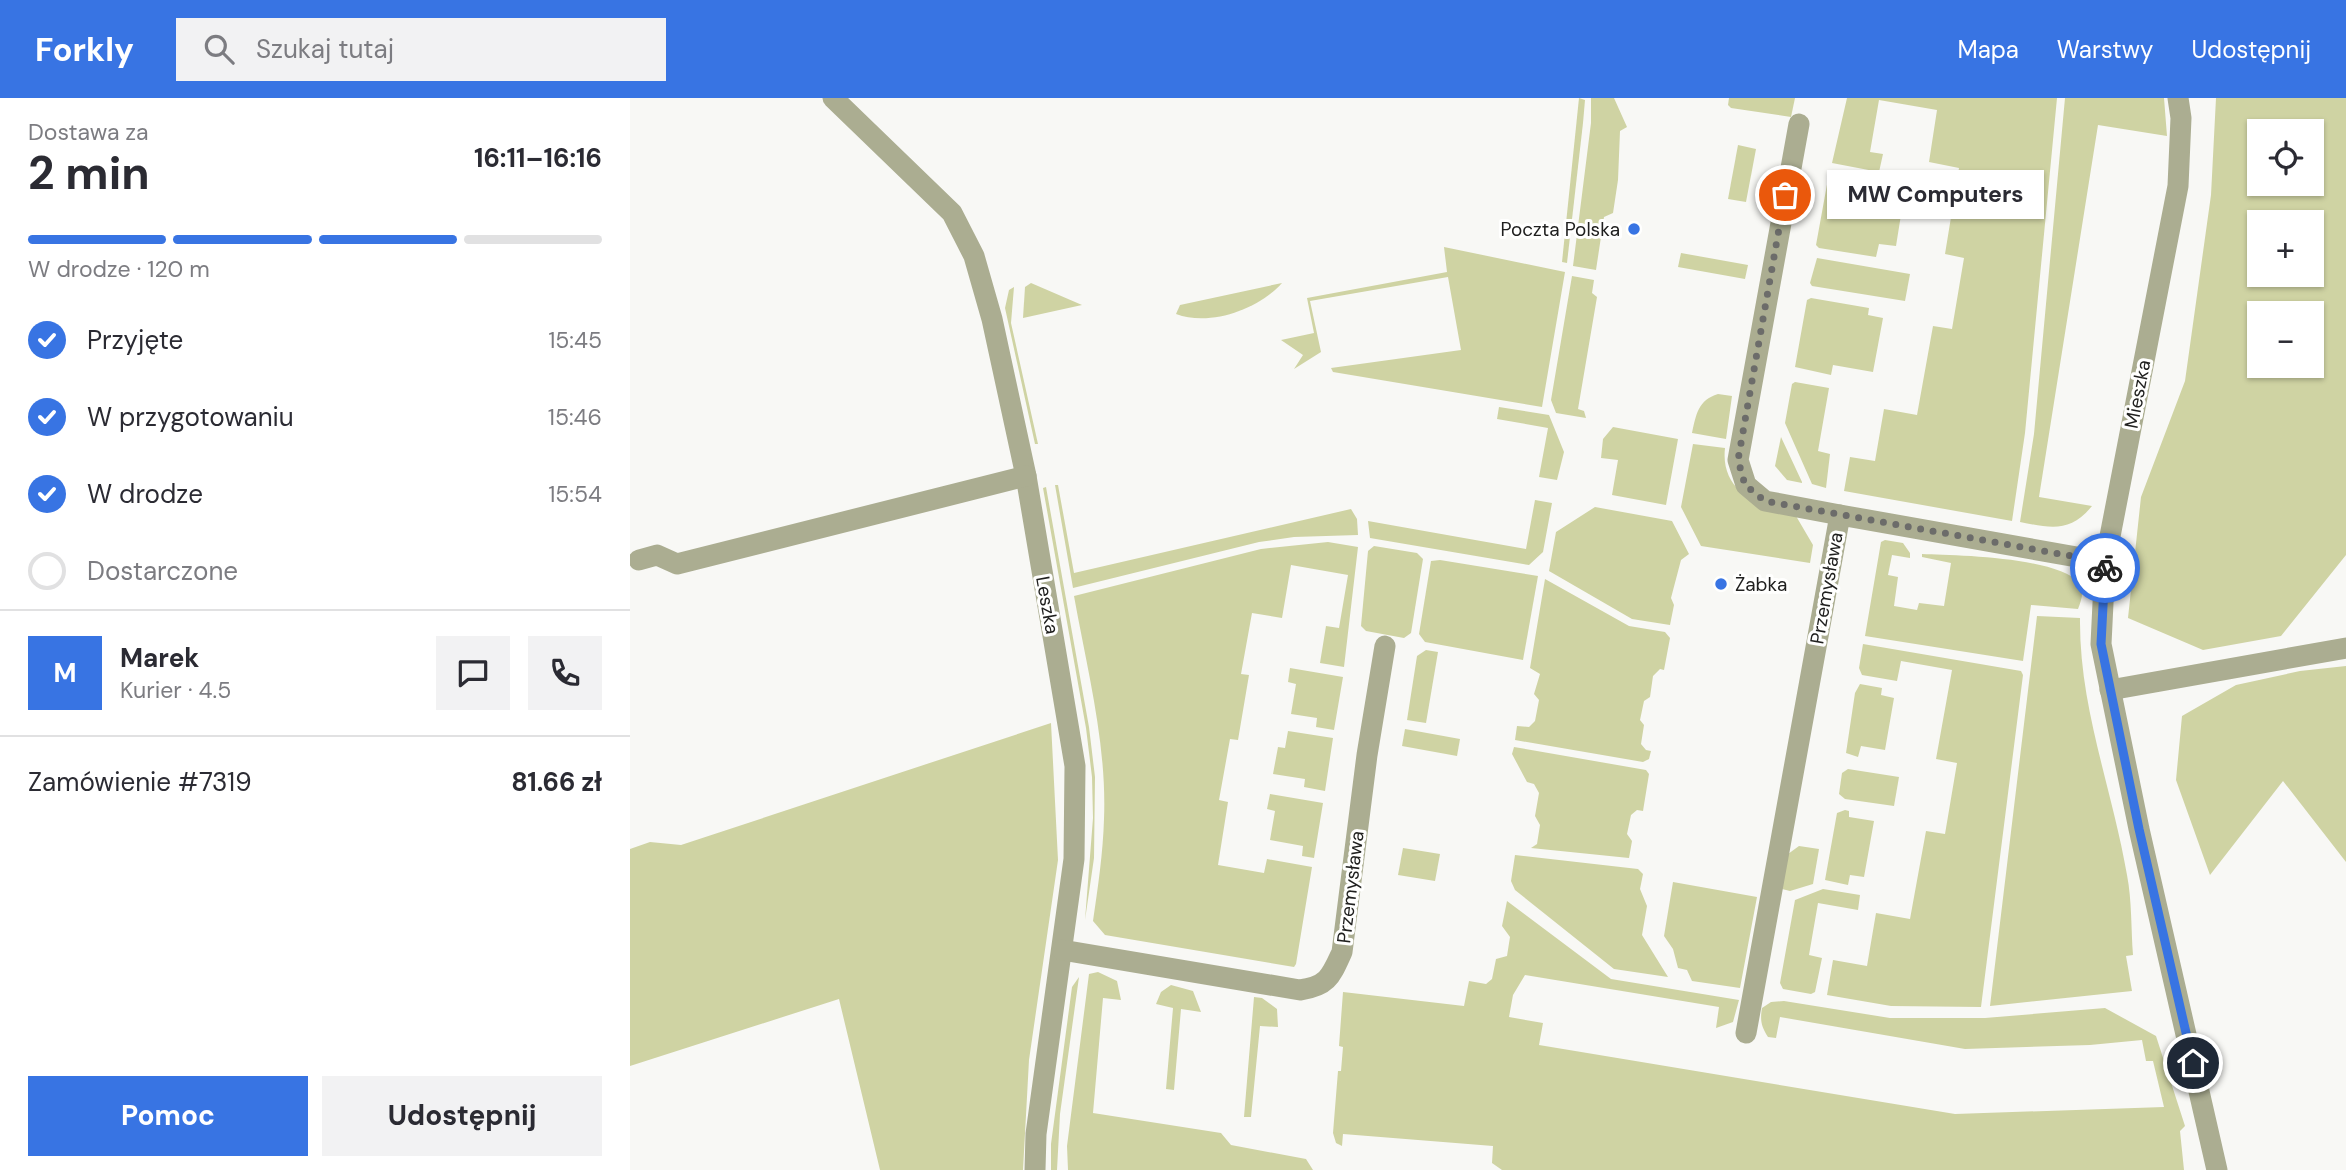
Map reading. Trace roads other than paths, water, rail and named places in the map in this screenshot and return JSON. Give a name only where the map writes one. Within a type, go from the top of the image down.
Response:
[{"type":"street","name":"Leszka","points":[[833,98],[952,213],[974,256],[1026,476],[1076,765],[1074,859],[1036,1134],[1035,1170]]},
{"type":"street","name":"Mieszka","points":[[2178,98],[2181,118],[2178,186],[2105,562],[2101,644],[2139,829],[2217,1170]]},
{"type":"street","name":"Przemysława","points":[[1799,124],[1738,460],[1745,485],[1765,501],[2105,562]]},
{"type":"street","points":[[639,560],[657,555],[677,564],[1026,476]]},
{"type":"street","name":"Przemysława","points":[[1746,1033],[1840,515]]},
{"type":"street","name":"Przemysława","points":[[1062,950],[1300,990],[1319,987],[1332,974],[1342,952],[1367,755],[1385,646]]},
{"type":"street","points":[[2110,690],[2346,648]]},
{"type":"place","name":"MW Computers","points":[[1785,195]]},
{"type":"place","name":"Poczta Polska","points":[[1634,229]]},
{"type":"place","name":"Żabka","points":[[1721,584]]}]
